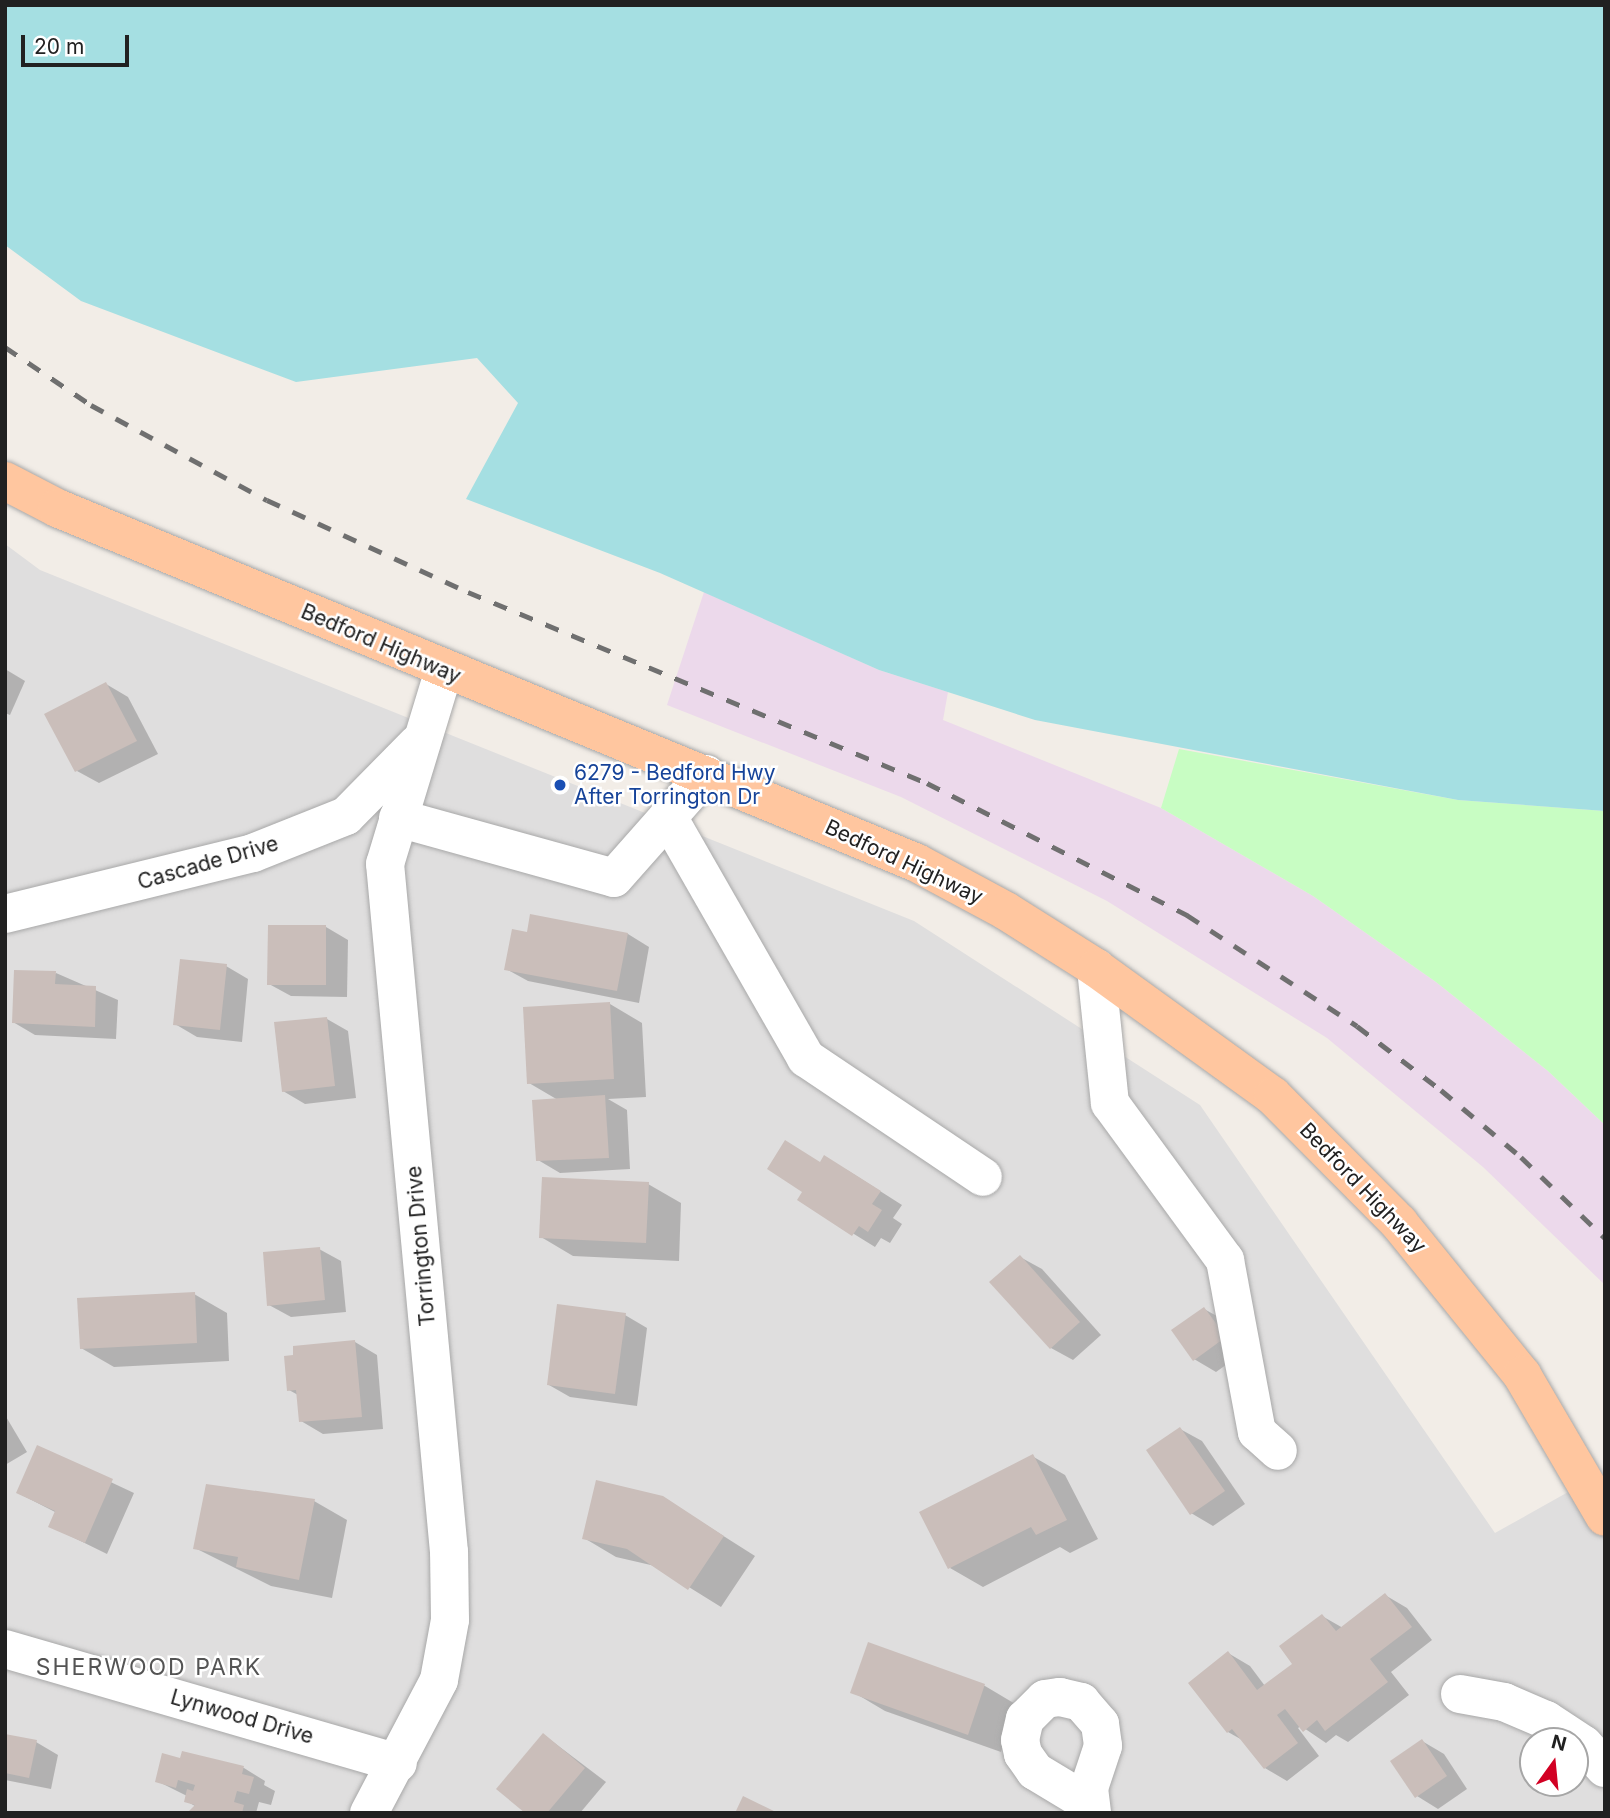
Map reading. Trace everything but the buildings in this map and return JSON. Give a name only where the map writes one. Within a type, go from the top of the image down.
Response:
[{"type":"main road","name":"Bedford Highway","points":[[5,481],[57,508],[917,863],[1006,911],[1096,968],[1199,1038],[1273,1096],[1399,1223],[1522,1375],[1605,1517]]},
{"type":"street","name":"Torrington Drive","points":[[369,1813],[398,1763],[439,1680],[450,1620],[449,1552],[385,864],[420,740],[444,670]]},
{"type":"street","name":"Cascade Drive","points":[[5,914],[253,853],[346,816],[420,740]]},
{"type":"street","points":[[398,818],[614,878],[706,774]]},
{"type":"street","points":[[668,817],[806,1058],[983,1177]]},
{"type":"street","points":[[1096,968],[1110,1102],[1225,1259],[1257,1432],[1278,1451]]},
{"type":"street","name":"Lynwood Drive","points":[[5,1649],[398,1763]]},
{"type":"street","points":[[1460,1694],[1504,1702],[1546,1720],[1584,1745],[1605,1768]]},
{"type":"shaded area","points":[[5,544],[40,570],[914,921],[1200,1105],[1495,1533],[1586,1482],[1605,1522],[1605,1813],[5,1813]]},
{"type":"shaded area","points":[[704,592],[879,670],[948,692],[943,720],[1161,808],[1313,896],[1436,982],[1548,1071],[1605,1125],[1605,1285],[1483,1167],[1327,1038],[1107,901],[901,797],[667,705]]},
{"type":"green space","points":[[1179,749],[1458,800],[1605,811],[1605,1125],[1548,1071],[1436,982],[1313,896],[1161,808]]},
{"type":"water","points":[[5,5],[1605,5],[1605,811],[1458,800],[1035,720],[879,670],[660,573],[466,499],[518,403],[477,358],[296,382],[81,301],[5,245]]},
{"type":"railway","points":[[5,347],[91,405],[267,500],[468,592],[927,783],[1187,915],[1357,1026],[1441,1090],[1521,1157],[1605,1238]]},
{"type":"place","name":"6279 - Bedford Hwy After Torrington Dr","points":[[560,785]]},
{"type":"district","name":"SHERWOOD PARK","points":[[149,1667]]}]
